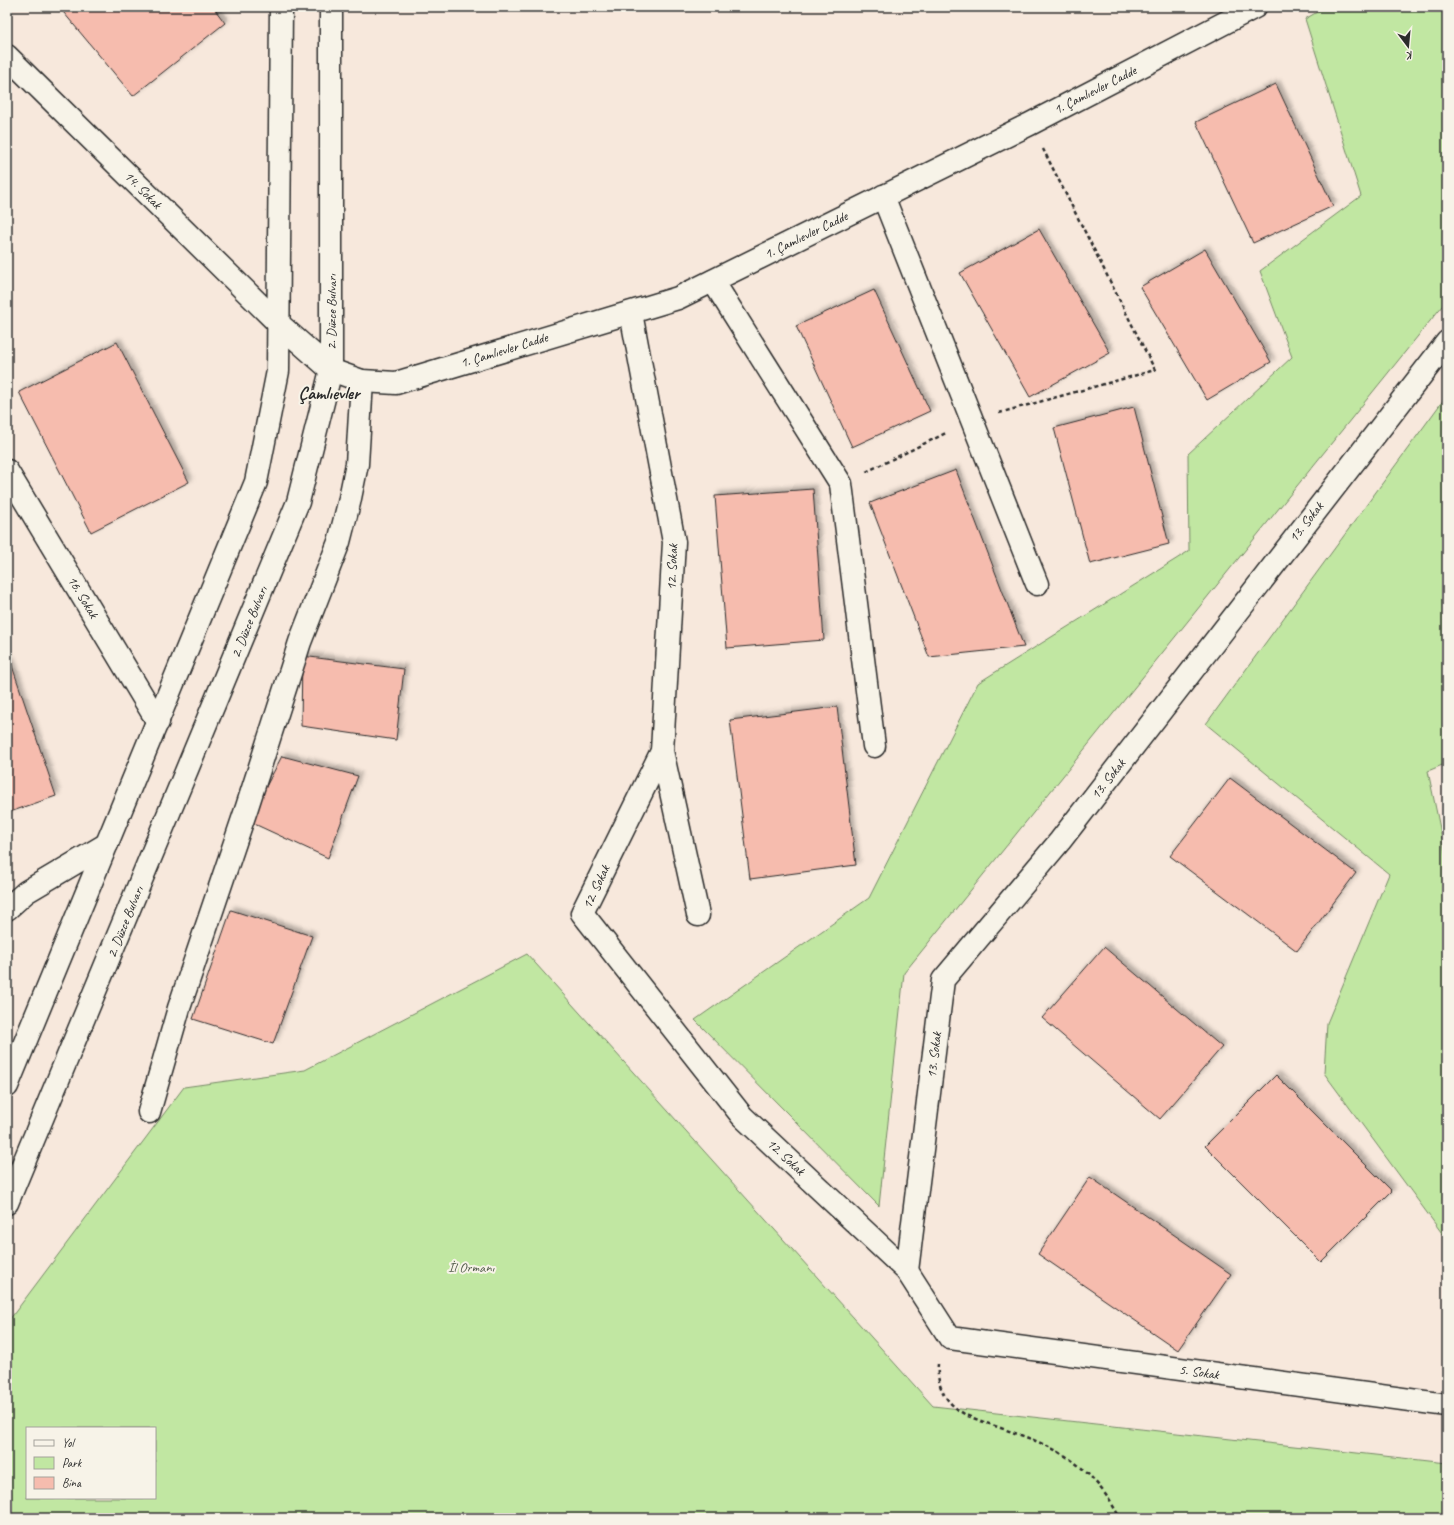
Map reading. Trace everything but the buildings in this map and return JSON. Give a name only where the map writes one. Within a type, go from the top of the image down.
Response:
[{"type":"street","points":[[7,1086],[256,482],[278,371],[281,7]]},
{"type":"street","name":"2. Düzce Bulvarı","points":[[7,1203],[298,502],[331,370],[331,7]]},
{"type":"street","name":"1. Çamlıevler Cadde","points":[[331,370],[362,381],[396,383],[678,298],[1030,124],[1254,7]]},
{"type":"street","name":"14. Sokak","points":[[7,56],[279,324],[331,370]]},
{"type":"street","points":[[883,196],[1037,584]]},
{"type":"street","points":[[713,281],[841,484],[874,746]]},
{"type":"street","name":"12. Sokak","points":[[631,313],[674,542],[662,752],[582,913],[742,1116],[907,1271],[950,1338]]},
{"type":"street","name":"13. Sokak","points":[[907,1271],[943,980],[1060,841],[1447,342]]},
{"type":"street","points":[[149,1112],[179,1008],[247,808],[300,642],[339,542],[357,464],[362,381]]},
{"type":"street","name":"16. Sokak","points":[[7,471],[158,722]]},
{"type":"street","points":[[662,752],[698,915]]},
{"type":"street","points":[[7,909],[26,892],[107,844]]},
{"type":"street","name":"5. Sokak","points":[[950,1338],[1447,1405]]},
{"type":"path","points":[[841,484],[972,421],[1155,370],[1030,124]]},
{"type":"path","points":[[950,1338],[937,1365],[938,1379],[942,1392],[948,1402],[957,1410],[968,1416],[1029,1437],[1052,1447],[1073,1461],[1093,1479],[1110,1500],[1120,1518]]},
{"type":"green space","points":[[1326,7],[1447,7],[1447,300],[904,973],[879,1206],[695,1020],[869,898],[978,683],[1189,551],[1188,454],[1292,357],[1260,271],[1361,196],[1305,19]]},
{"type":"green space","points":[[1447,395],[1447,763],[1428,771],[1447,862],[1447,1240],[1324,1073],[1327,1023],[1389,874],[1206,724]]},
{"type":"green space","name":"İl Ormanı","points":[[527,954],[933,1406],[1447,1463],[1447,1518],[7,1518],[7,1323],[184,1087],[305,1070]]},
{"type":"district","name":"Çamlıevler","points":[[329,393]]}]
